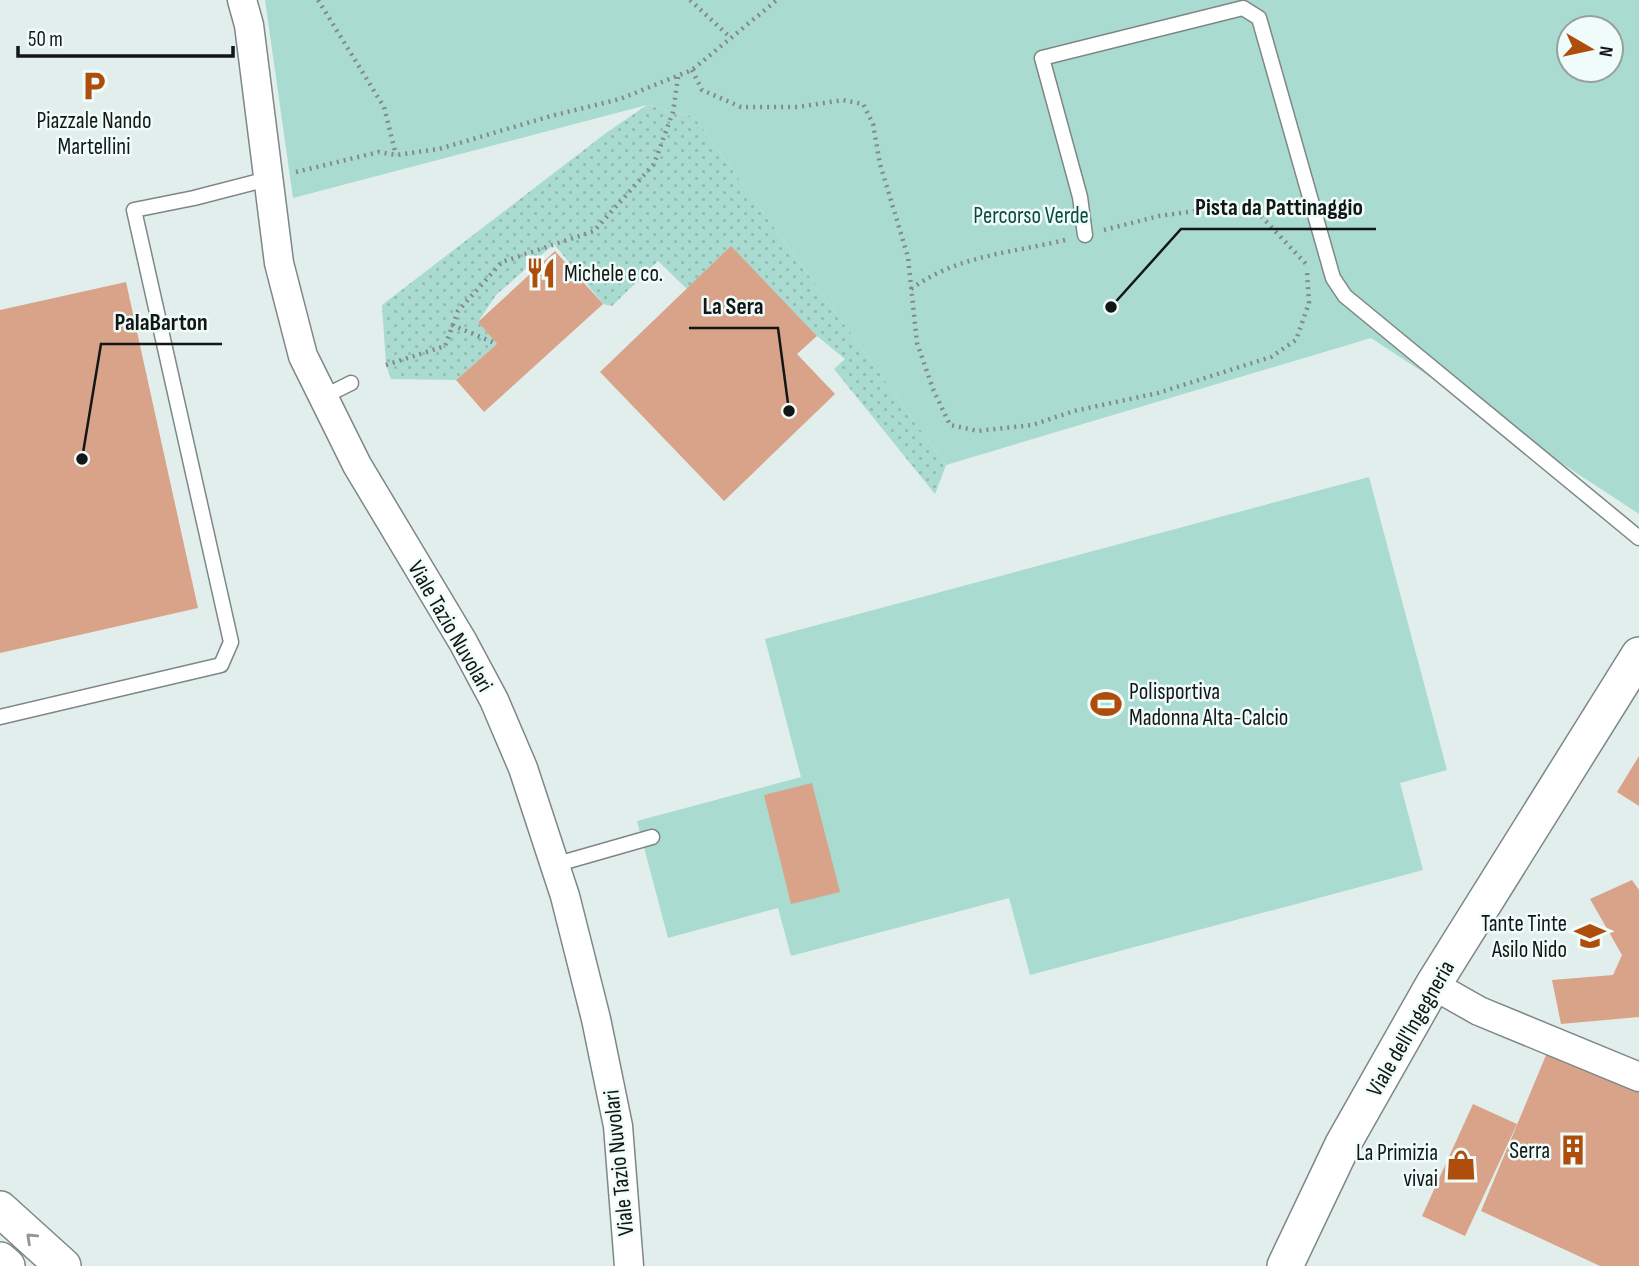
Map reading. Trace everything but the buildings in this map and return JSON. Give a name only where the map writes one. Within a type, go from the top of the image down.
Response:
[{"type":"street","name":"Viale Tazio Nuvolari","points":[[242,0],[249,25],[279,263],[303,356],[357,465],[463,642],[494,701],[523,768],[565,897],[596,1019],[618,1126],[629,1266]]},
{"type":"street","name":"Viale dell'Ingegneria","points":[[1285,1266],[1343,1144],[1433,985],[1639,655]]},
{"type":"street","points":[[1433,985],[1479,1011],[1639,1077]]},
{"type":"street","points":[[0,1209],[63,1266]]},
{"type":"street","points":[[0,1260],[6,1266]]},
{"type":"lane","points":[[1085,234],[1080,197],[1042,58],[1243,8],[1259,18],[1333,278],[1345,296],[1639,538]]},
{"type":"lane","points":[[0,717],[221,665],[231,642],[134,210],[268,179]]},
{"type":"lane","points":[[323,397],[351,383]]},
{"type":"lane","points":[[554,864],[652,837]]},
{"type":"path","points":[[318,0],[384,107],[396,155]]},
{"type":"path","points":[[690,0],[731,38]]},
{"type":"path","points":[[268,179],[379,152],[396,155],[439,149],[620,99],[692,70],[777,0]]},
{"type":"path","points":[[692,70],[702,90],[741,107],[798,107],[843,100],[863,104],[873,124],[880,164],[908,257],[911,289],[917,342],[950,425],[978,431],[1032,425],[1074,411],[1158,393],[1270,357],[1296,340],[1309,303],[1307,265],[1262,217],[1230,206],[1159,216],[1045,245],[983,256],[932,274],[911,289]]},
{"type":"path","points":[[386,365],[444,346],[458,311],[502,262],[594,231],[654,164],[673,112],[678,76]]},
{"type":"path","points":[[452,326],[497,344]]},
{"type":"green space","name":"Percorso Verde","points":[[265,0],[1639,0],[1639,514],[1371,338],[946,465],[694,117],[647,105],[293,198]]},
{"type":"green space","points":[[647,105],[694,117],[946,465],[935,494],[834,369],[845,359],[817,336],[731,247],[687,289],[658,261],[612,306],[603,304],[554,244],[496,295],[478,322],[497,344],[456,380],[391,379],[386,365],[382,305],[606,133]]},
{"type":"green space","name":"Polisportiva Madonna Alta-Calcio","points":[[1369,477],[1447,770],[1400,783],[1423,870],[1030,975],[1009,898],[791,956],[778,908],[668,938],[637,821],[801,777],[765,639]]},
{"type":"place","name":"Piazzale Nando Martellini","points":[[94,86]]},
{"type":"place","name":"Michele e co.","points":[[541,273]]},
{"type":"place","name":"Pista da Pattinaggio","points":[[1111,307]]},
{"type":"place","name":"La Sera","points":[[789,411]]},
{"type":"place","name":"PalaBarton","points":[[82,459]]},
{"type":"place","name":"Polisportiva Madonna Alta-Calcio","points":[[1106,704]]},
{"type":"place","name":"Tante Tinte Asilo Nido","points":[[1590,936]]},
{"type":"place","name":"Serra","points":[[1573,1150]]},
{"type":"place","name":"La Primizia vivai","points":[[1461,1165]]}]
